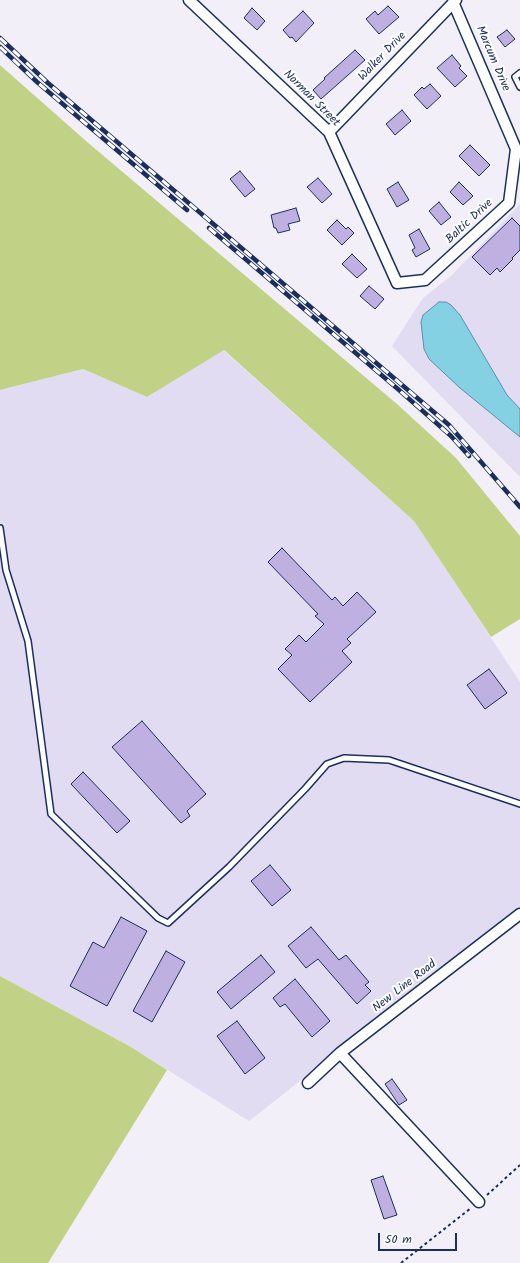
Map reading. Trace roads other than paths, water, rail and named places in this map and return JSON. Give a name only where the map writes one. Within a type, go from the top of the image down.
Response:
[{"type":"street","name":"Norman Street","points":[[189,0],[329,132],[397,283],[425,280]]},
{"type":"street","name":"Walker Drive","points":[[329,132],[454,1]]},
{"type":"street","name":"Marcum Drive","points":[[454,1],[516,149]]},
{"type":"street","name":"Baltic Drive","points":[[425,280],[509,203],[516,149]]},
{"type":"street","name":"New Line Road","points":[[308,1083],[340,1053],[520,914]]},
{"type":"street","points":[[340,1053],[479,1202]]},
{"type":"lane","points":[[520,73],[515,77],[520,87]]},
{"type":"lane","points":[[0,528],[6,570],[28,641],[51,814],[158,918],[168,923],[229,867],[327,764],[344,758],[389,760],[520,804]]},
{"type":"water","points":[[439,302],[446,302],[451,305],[460,315],[507,395],[520,409],[520,437],[460,388],[429,359],[424,349],[421,322],[423,315]]},
{"type":"railway","points":[[0,38],[48,83],[449,425],[520,507]]},
{"type":"railway","points":[[0,47],[37,82],[187,210]]},
{"type":"railway","points":[[209,228],[399,390],[451,436],[469,456]]}]
